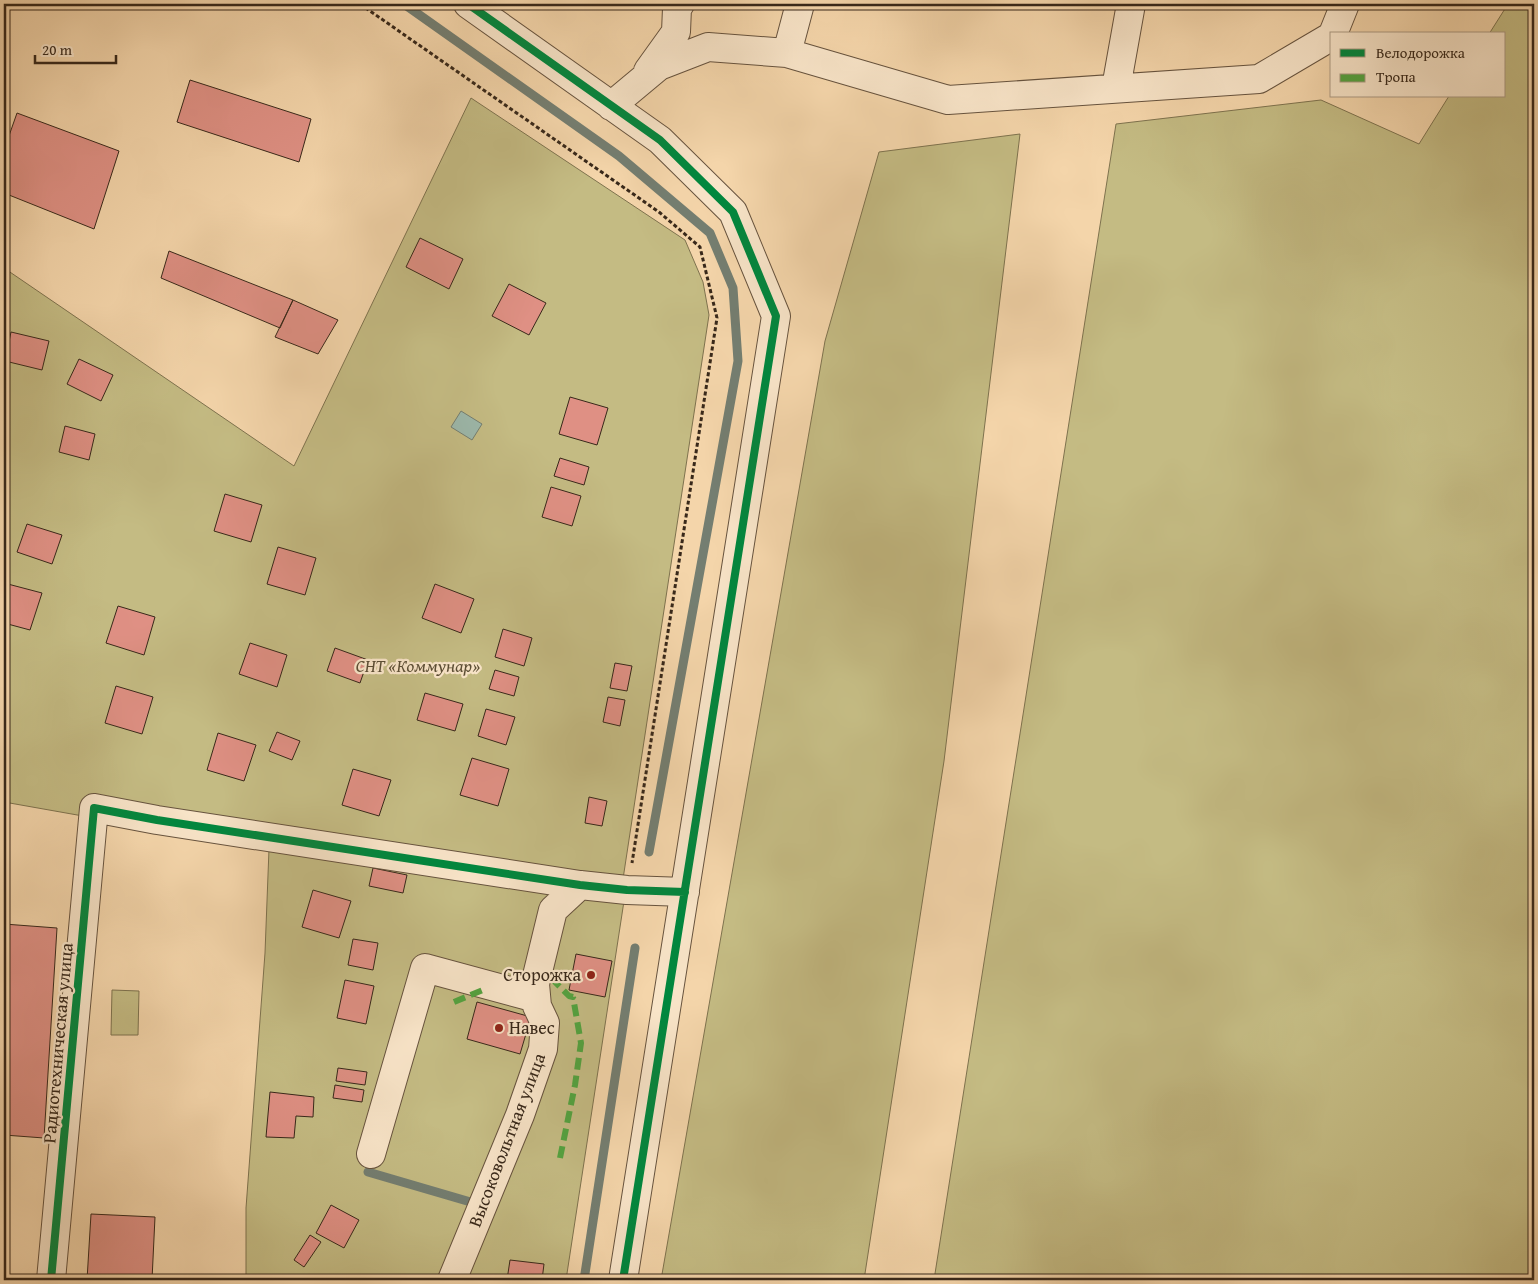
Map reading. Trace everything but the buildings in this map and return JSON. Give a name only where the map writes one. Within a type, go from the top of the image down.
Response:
[{"type":"street","points":[[468,4],[660,140],[733,212],[776,316],[623,1280]]},
{"type":"street","points":[[642,81],[676,32],[677,8],[680,4]]},
{"type":"street","points":[[787,53],[800,4]]},
{"type":"street","points":[[1116,88],[1131,4]]},
{"type":"street","points":[[1333,32],[1345,4]]},
{"type":"street","points":[[611,106],[659,66],[708,47],[787,53],[948,100],[1259,79],[1330,36]]},
{"type":"street","name":"Радиотехническая улица","points":[[52,1280],[94,808],[157,820],[580,885]]},
{"type":"street","points":[[580,885],[627,890],[685,892]]},
{"type":"street","name":"Высоковольтная улица","points":[[452,1280],[520,1115],[544,1049],[545,1023],[536,1006],[535,984],[553,910],[580,885]]},
{"type":"street","points":[[371,1154],[425,968],[536,998]]},
{"type":"path","points":[[360,4],[659,212],[700,247],[717,318],[631,871]]},
{"type":"green space","points":[[1508,4],[1534,4],[1534,1280],[934,1280],[1116,124],[1321,100],[1419,144],[1448,98],[1506,98],[1506,32],[1490,32]]},
{"type":"green space","name":"СНТ «Коммунар»","points":[[471,98],[685,240],[703,282],[709,315],[623,879],[624,901],[566,1280],[246,1280],[246,1208],[265,953],[269,849],[4,802],[4,268],[294,466]]},
{"type":"green space","points":[[1020,134],[944,761],[864,1280],[661,1280],[825,341],[879,152]]},
{"type":"green space","points":[[112,990],[139,991],[138,1035],[111,1035]]},
{"type":"shaded area","points":[[461,411],[482,424],[472,440],[451,427]]},
{"type":"waterway","points":[[404,4],[619,156],[710,233],[733,288],[738,361],[649,852]]},
{"type":"waterway","points":[[584,1280],[635,948]]},
{"type":"waterway","points":[[368,1172],[474,1203]]},
{"type":"marked path","points":[[551,978],[569,996],[573,997],[574,991]]},
{"type":"marked path","points":[[454,1002],[485,989]]},
{"type":"marked path","points":[[560,1158],[575,1085],[581,1043],[573,997]]},
{"type":"cycle path","points":[[468,4],[660,140],[733,212],[776,316],[623,1280]]},
{"type":"cycle path","points":[[51,1280],[94,808],[157,820],[580,885],[627,890],[685,892]]},
{"type":"place","name":"Сторожка","points":[[591,975]]},
{"type":"place","name":"Навес","points":[[499,1028]]}]
